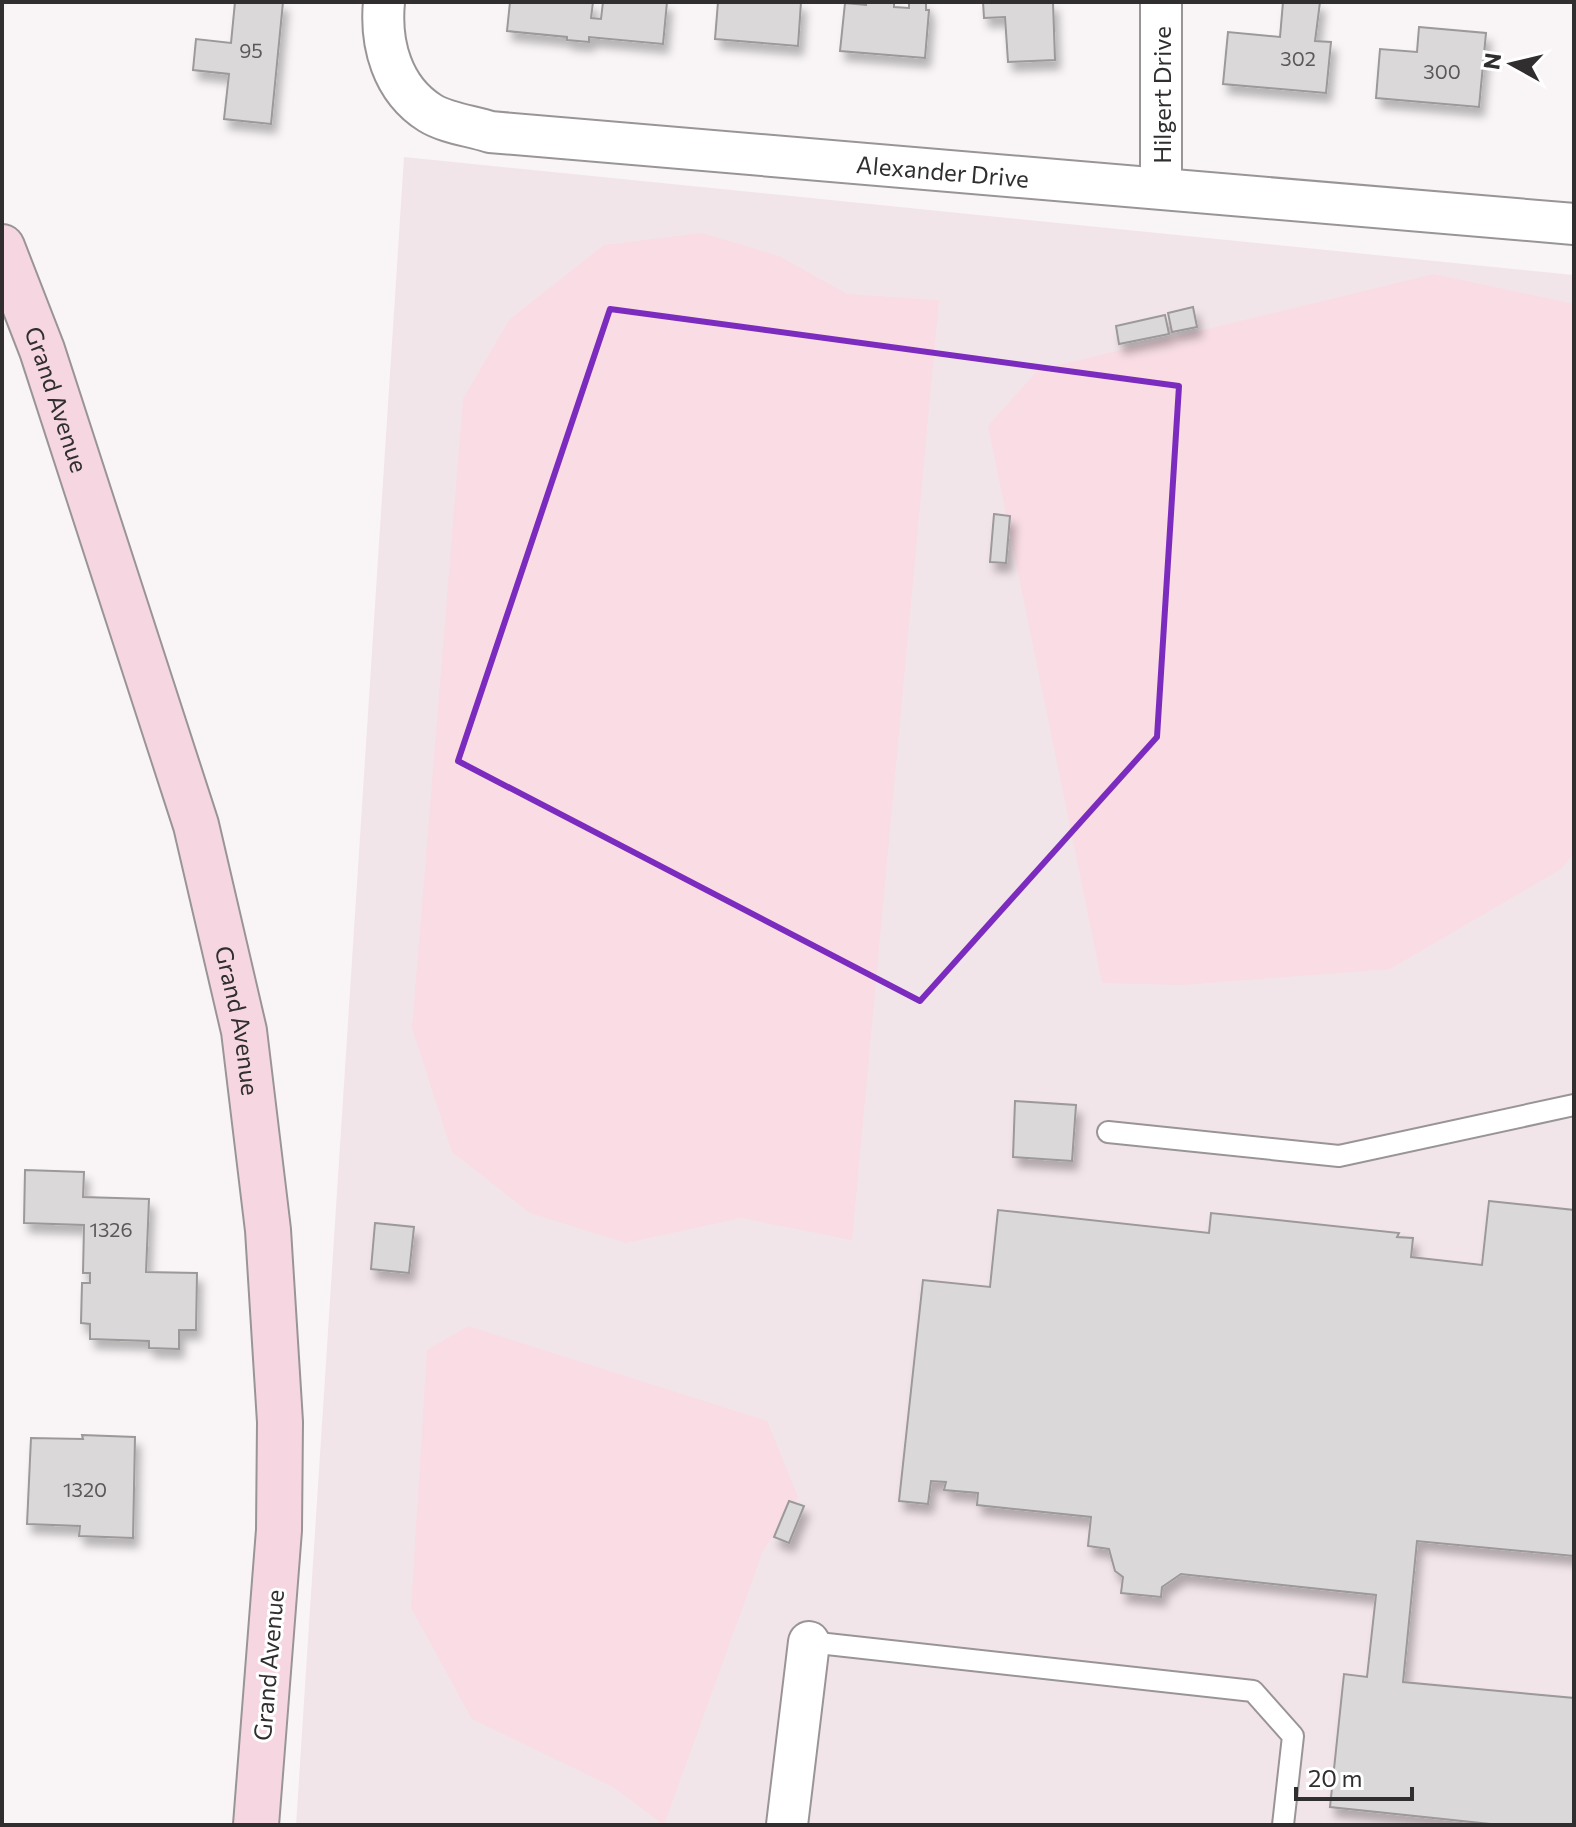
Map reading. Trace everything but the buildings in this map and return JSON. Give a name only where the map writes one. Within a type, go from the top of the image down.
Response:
[{"type":"street","name":"Hilgert Drive","points":[[1161,2],[1161,188]]},
{"type":"street","name":"Alexander Drive","points":[[384,8],[387,58],[407,92],[431,114],[490,132],[1574,224]]},
{"type":"street","name":"Grand Avenue","points":[[2,247],[47,365],[196,825],[244,1031],[268,1230],[280,1422],[279,1530],[256,1825]]},
{"type":"street","points":[[787,1825],[809,1642]]},
{"type":"lane","points":[[1108,1132],[1339,1156],[1574,1105]]},
{"type":"lane","points":[[809,1642],[1253,1691],[1293,1736],[1283,1825]]},
{"type":"highlighted area","points":[[610,309],[1179,386],[1157,737],[920,1001],[458,761]]},
{"type":"shaded area","points":[[404,157],[1574,275],[1574,1825],[296,1825]]},
{"type":"shaded area","points":[[702,233],[779,256],[847,294],[939,300],[852,1240],[741,1218],[626,1243],[530,1213],[452,1152],[412,1028],[463,399],[509,320],[604,245]]},
{"type":"shaded area","points":[[1434,274],[1574,304],[1574,853],[1561,869],[1390,969],[1183,985],[1102,983],[988,426],[1038,370]]},
{"type":"shaded area","points":[[468,1326],[767,1421],[798,1497],[763,1551],[664,1825],[613,1787],[472,1719],[411,1608],[427,1350]]}]
